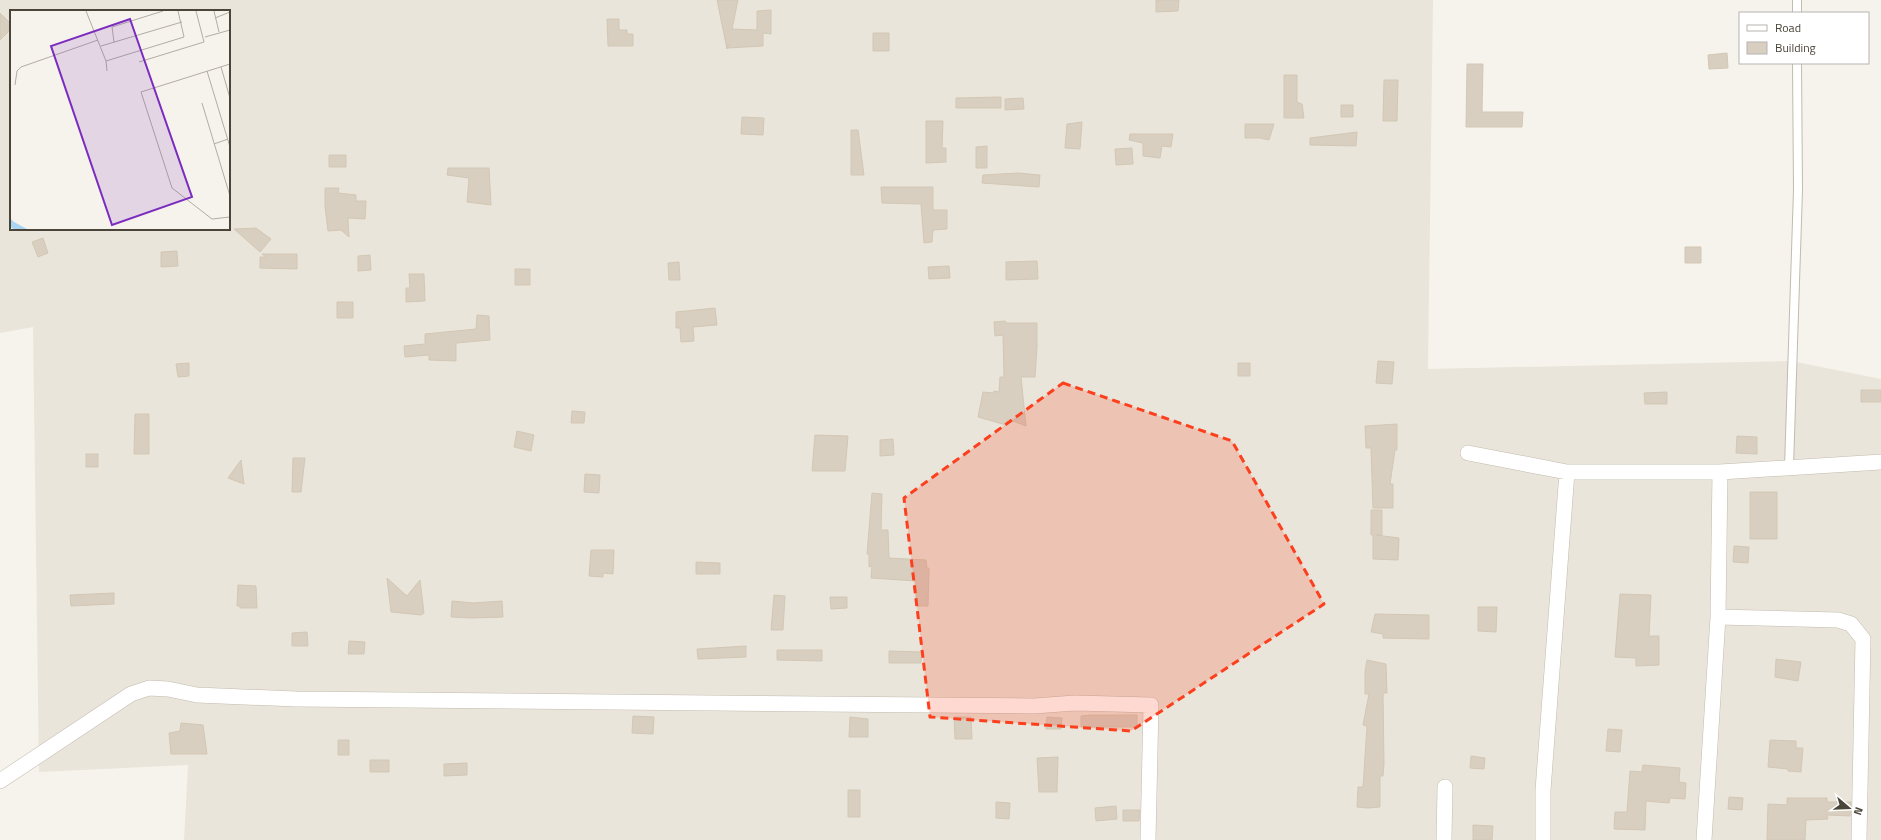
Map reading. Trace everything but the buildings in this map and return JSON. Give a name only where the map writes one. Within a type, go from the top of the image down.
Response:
[{"type":"street","points":[[1468,453],[1567,472],[1720,472],[1881,462]]},
{"type":"street","points":[[1543,840],[1543,790],[1567,472]]},
{"type":"street","points":[[1704,840],[1718,617],[1720,472]]},
{"type":"street","points":[[1718,617],[1838,620],[1851,624],[1863,639],[1859,840]]},
{"type":"street","points":[[0,781],[131,694],[149,688],[168,689],[197,695],[296,699],[1018,706],[1075,703],[1151,705],[1148,840]]},
{"type":"street","points":[[1444,840],[1446,787]]},
{"type":"lane","points":[[1797,0],[1797,12]]},
{"type":"lane","points":[[1789,467],[1798,190],[1797,64]]},
{"type":"highlighted area","points":[[1063,383],[1232,441],[1324,604],[1131,731],[930,717],[904,498]]},
{"type":"shaded area","points":[[0,0],[1433,0],[1428,369],[1791,361],[1881,379],[1881,840],[184,840],[188,765],[39,772],[33,327],[0,333]]}]
